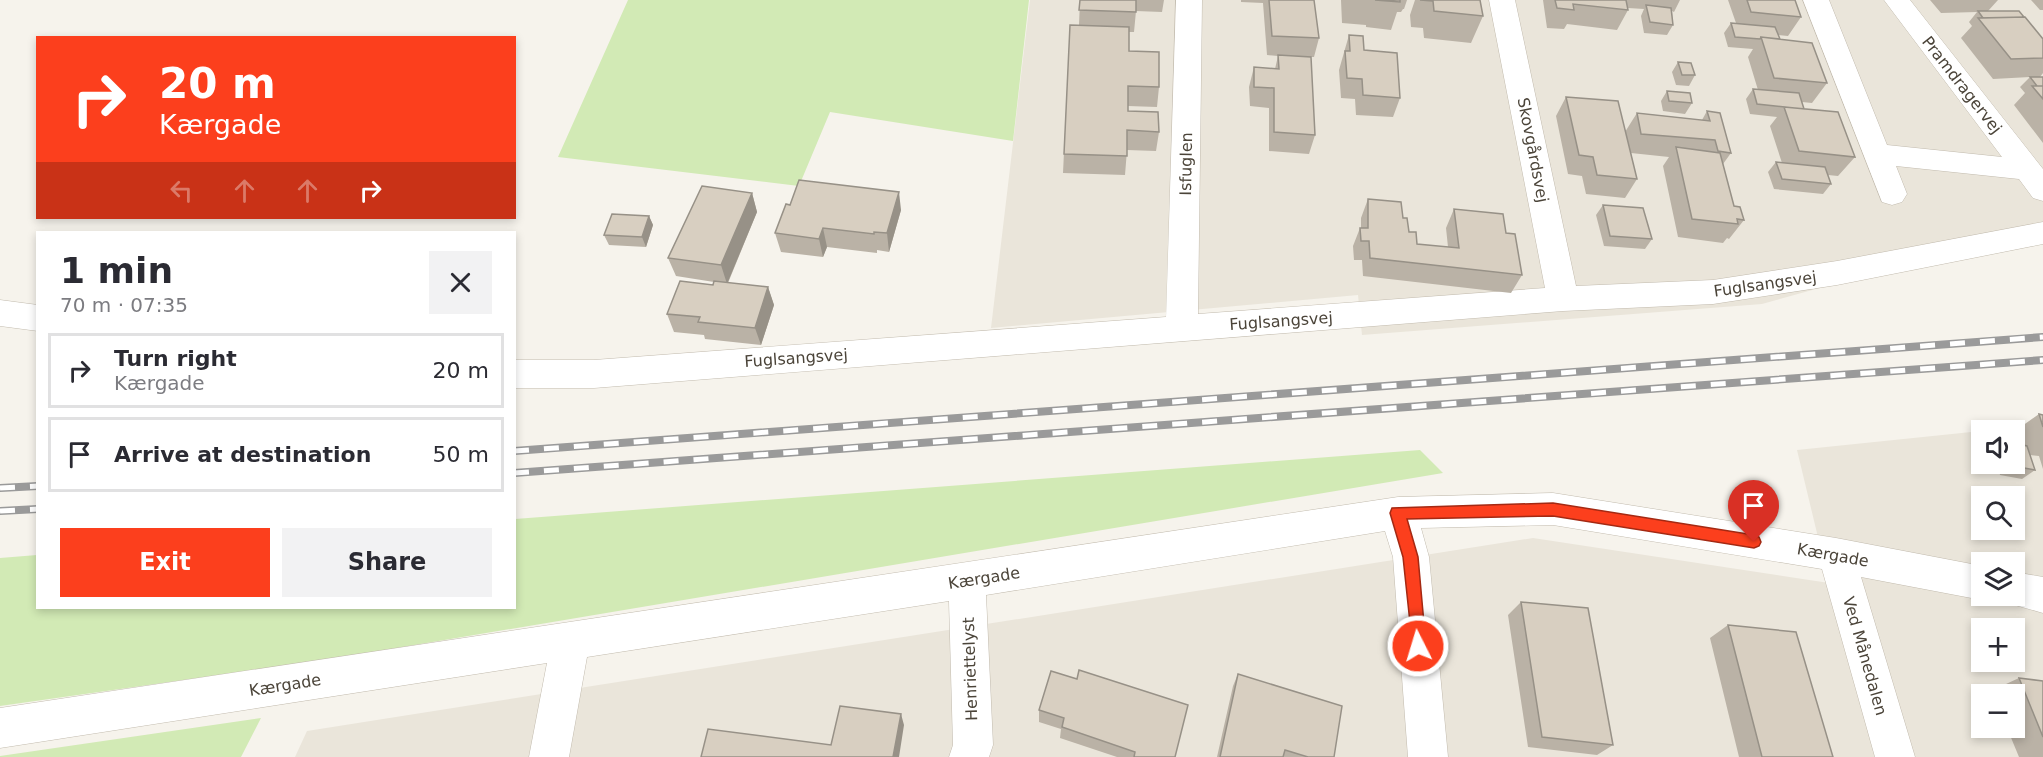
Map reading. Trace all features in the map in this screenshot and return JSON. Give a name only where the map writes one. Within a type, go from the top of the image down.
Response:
[{"type":"street","name":"Isfuglen","points":[[1182,329],[1189,0]]},
{"type":"street","name":"Skovgårdsvej","points":[[1502,0],[1563,299]]},
{"type":"street","points":[[1816,0],[1892,194]]},
{"type":"street","name":"Pramdragervej","points":[[1897,0],[2035,180]]},
{"type":"street","name":"Pramdragervej","points":[[1876,154],[2035,180]]},
{"type":"street","name":"Fuglsangsvej","points":[[516,374],[594,374],[1563,299],[1713,292],[1837,273],[2043,233]]},
{"type":"street","points":[[0,313],[36,318]]},
{"type":"street","name":"Kærgade","points":[[0,728],[1398,513],[1553,509],[1836,555],[1971,581]]},
{"type":"street","points":[[1398,513],[1411,557],[1428,757]]},
{"type":"street","name":"Ved Månedalen","points":[[1836,555],[1895,757]]},
{"type":"street","name":"Henriettelyst","points":[[967,581],[973,745],[969,757]]},
{"type":"street","points":[[2025,591],[2043,595]]},
{"type":"street","points":[[549,757],[571,641]]},
{"type":"shaded area","points":[[1030,0],[2043,0],[2043,226],[1762,304],[1362,335],[1358,295],[991,328]]},
{"type":"shaded area","points":[[2043,425],[2043,757],[295,757],[307,731],[1533,538],[1829,583],[1797,450],[1971,432],[1971,474],[2025,474],[2025,427]]},
{"type":"green space","points":[[628,0],[1029,0],[1013,141],[830,112],[799,186],[558,157]]},
{"type":"green space","points":[[1420,450],[1443,473],[325,660],[0,706],[0,558],[36,555],[36,609],[516,609],[516,519]]},
{"type":"green space","points":[[261,718],[241,757],[0,757],[0,756]]},
{"type":"building","points":[[1080,0],[1136,0],[1136,12],[1079,10]]},
{"type":"building","points":[[1269,0],[1314,0],[1319,38],[1272,36]]},
{"type":"building","points":[[1375,0],[1400,0],[1400,2]]},
{"type":"building","points":[[1420,0],[1480,0],[1483,16],[1434,11],[1433,1]]},
{"type":"building","points":[[1555,0],[1626,0],[1628,10],[1573,4],[1574,10],[1557,8]]},
{"type":"building","points":[[1747,0],[1795,0],[1801,17],[1751,12]]},
{"type":"building","points":[[1646,5],[1671,8],[1673,25],[1650,22]]},
{"type":"building","points":[[1978,11],[2019,11],[2024,17],[1983,18]]},
{"type":"building","points":[[2025,17],[2043,39],[2043,58],[2011,59],[1978,18]]},
{"type":"building","points":[[1731,23],[1775,27],[1780,39],[1735,37]]},
{"type":"building","points":[[1070,25],[1129,27],[1129,51],[1159,52],[1159,87],[1128,86],[1128,111],[1158,112],[1159,132],[1127,130],[1127,156],[1064,154]]},
{"type":"building","points":[[1349,35],[1363,36],[1364,50],[1397,53],[1400,98],[1363,95],[1362,79],[1347,78],[1345,51],[1350,51]]},
{"type":"building","points":[[1761,37],[1812,43],[1827,83],[1774,78]]},
{"type":"building","points":[[1278,55],[1311,57],[1315,135],[1274,132],[1274,88],[1254,87],[1254,67],[1279,69]]},
{"type":"building","points":[[1678,62],[1691,63],[1695,75],[1682,75]]},
{"type":"building","points":[[2030,77],[2043,77],[2043,86],[2037,86]]},
{"type":"building","points":[[2032,86],[2043,86],[2043,99]]},
{"type":"building","points":[[1753,89],[1799,93],[1804,109],[1757,104]]},
{"type":"building","points":[[1667,91],[1690,93],[1692,103],[1669,101]]},
{"type":"building","points":[[1566,97],[1618,101],[1637,179],[1597,175],[1593,157],[1579,155]]},
{"type":"building","points":[[1784,107],[1838,112],[1855,157],[1799,151]]},
{"type":"building","points":[[1707,111],[1720,113],[1731,153],[1718,151],[1715,140],[1641,134],[1637,113],[1710,121]]},
{"type":"building","points":[[1676,147],[1720,153],[1734,206],[1740,207],[1744,220],[1737,219],[1738,224],[1692,219]]},
{"type":"building","points":[[1776,162],[1825,167],[1831,184],[1782,179]]},
{"type":"building","points":[[799,180],[899,192],[887,233],[874,232],[874,234],[823,228],[819,239],[775,233],[786,204],[790,205]]},
{"type":"building","points":[[702,186],[752,193],[721,265],[668,258]]},
{"type":"building","points":[[1368,199],[1401,202],[1403,218],[1407,218],[1409,232],[1416,232],[1417,244],[1459,248],[1454,209],[1503,214],[1506,233],[1515,234],[1522,275],[1370,258],[1369,241],[1361,241],[1360,228],[1368,228]]},
{"type":"building","points":[[1603,205],[1643,208],[1652,239],[1610,236]]},
{"type":"building","points":[[612,214],[649,216],[642,237],[604,235]]},
{"type":"building","points":[[680,281],[713,285],[714,281],[768,287],[755,328],[698,322],[700,317],[667,314]]},
{"type":"building","points":[[2039,414],[2043,415],[2043,427]]},
{"type":"building","points":[[2025,446],[2027,446],[2035,470],[2025,468]]},
{"type":"building","points":[[1521,602],[1588,608],[1613,745],[1542,737]]},
{"type":"building","points":[[1728,625],[1796,632],[1833,757],[1762,757]]},
{"type":"building","points":[[1079,670],[1188,705],[1175,757],[1134,757],[1135,752],[1062,727],[1064,718],[1039,710],[1051,671],[1077,679]]},
{"type":"building","points":[[1238,674],[1342,706],[1334,757],[1308,757],[1285,750],[1283,757],[1220,757]]},
{"type":"building","points":[[2019,678],[2043,681],[2043,737],[2025,693],[2025,684],[2021,684]]},
{"type":"building","points":[[840,706],[901,714],[893,757],[701,757],[708,729],[831,745]]},
{"type":"railway","points":[[516,451],[2043,337]]},
{"type":"railway","points":[[516,473],[2043,360]]},
{"type":"railway","points":[[0,488],[36,486]]},
{"type":"railway","points":[[0,511],[36,509]]},
{"type":"route","points":[[1418,646],[1411,557],[1398,513],[1553,509],[1754,542]]}]
